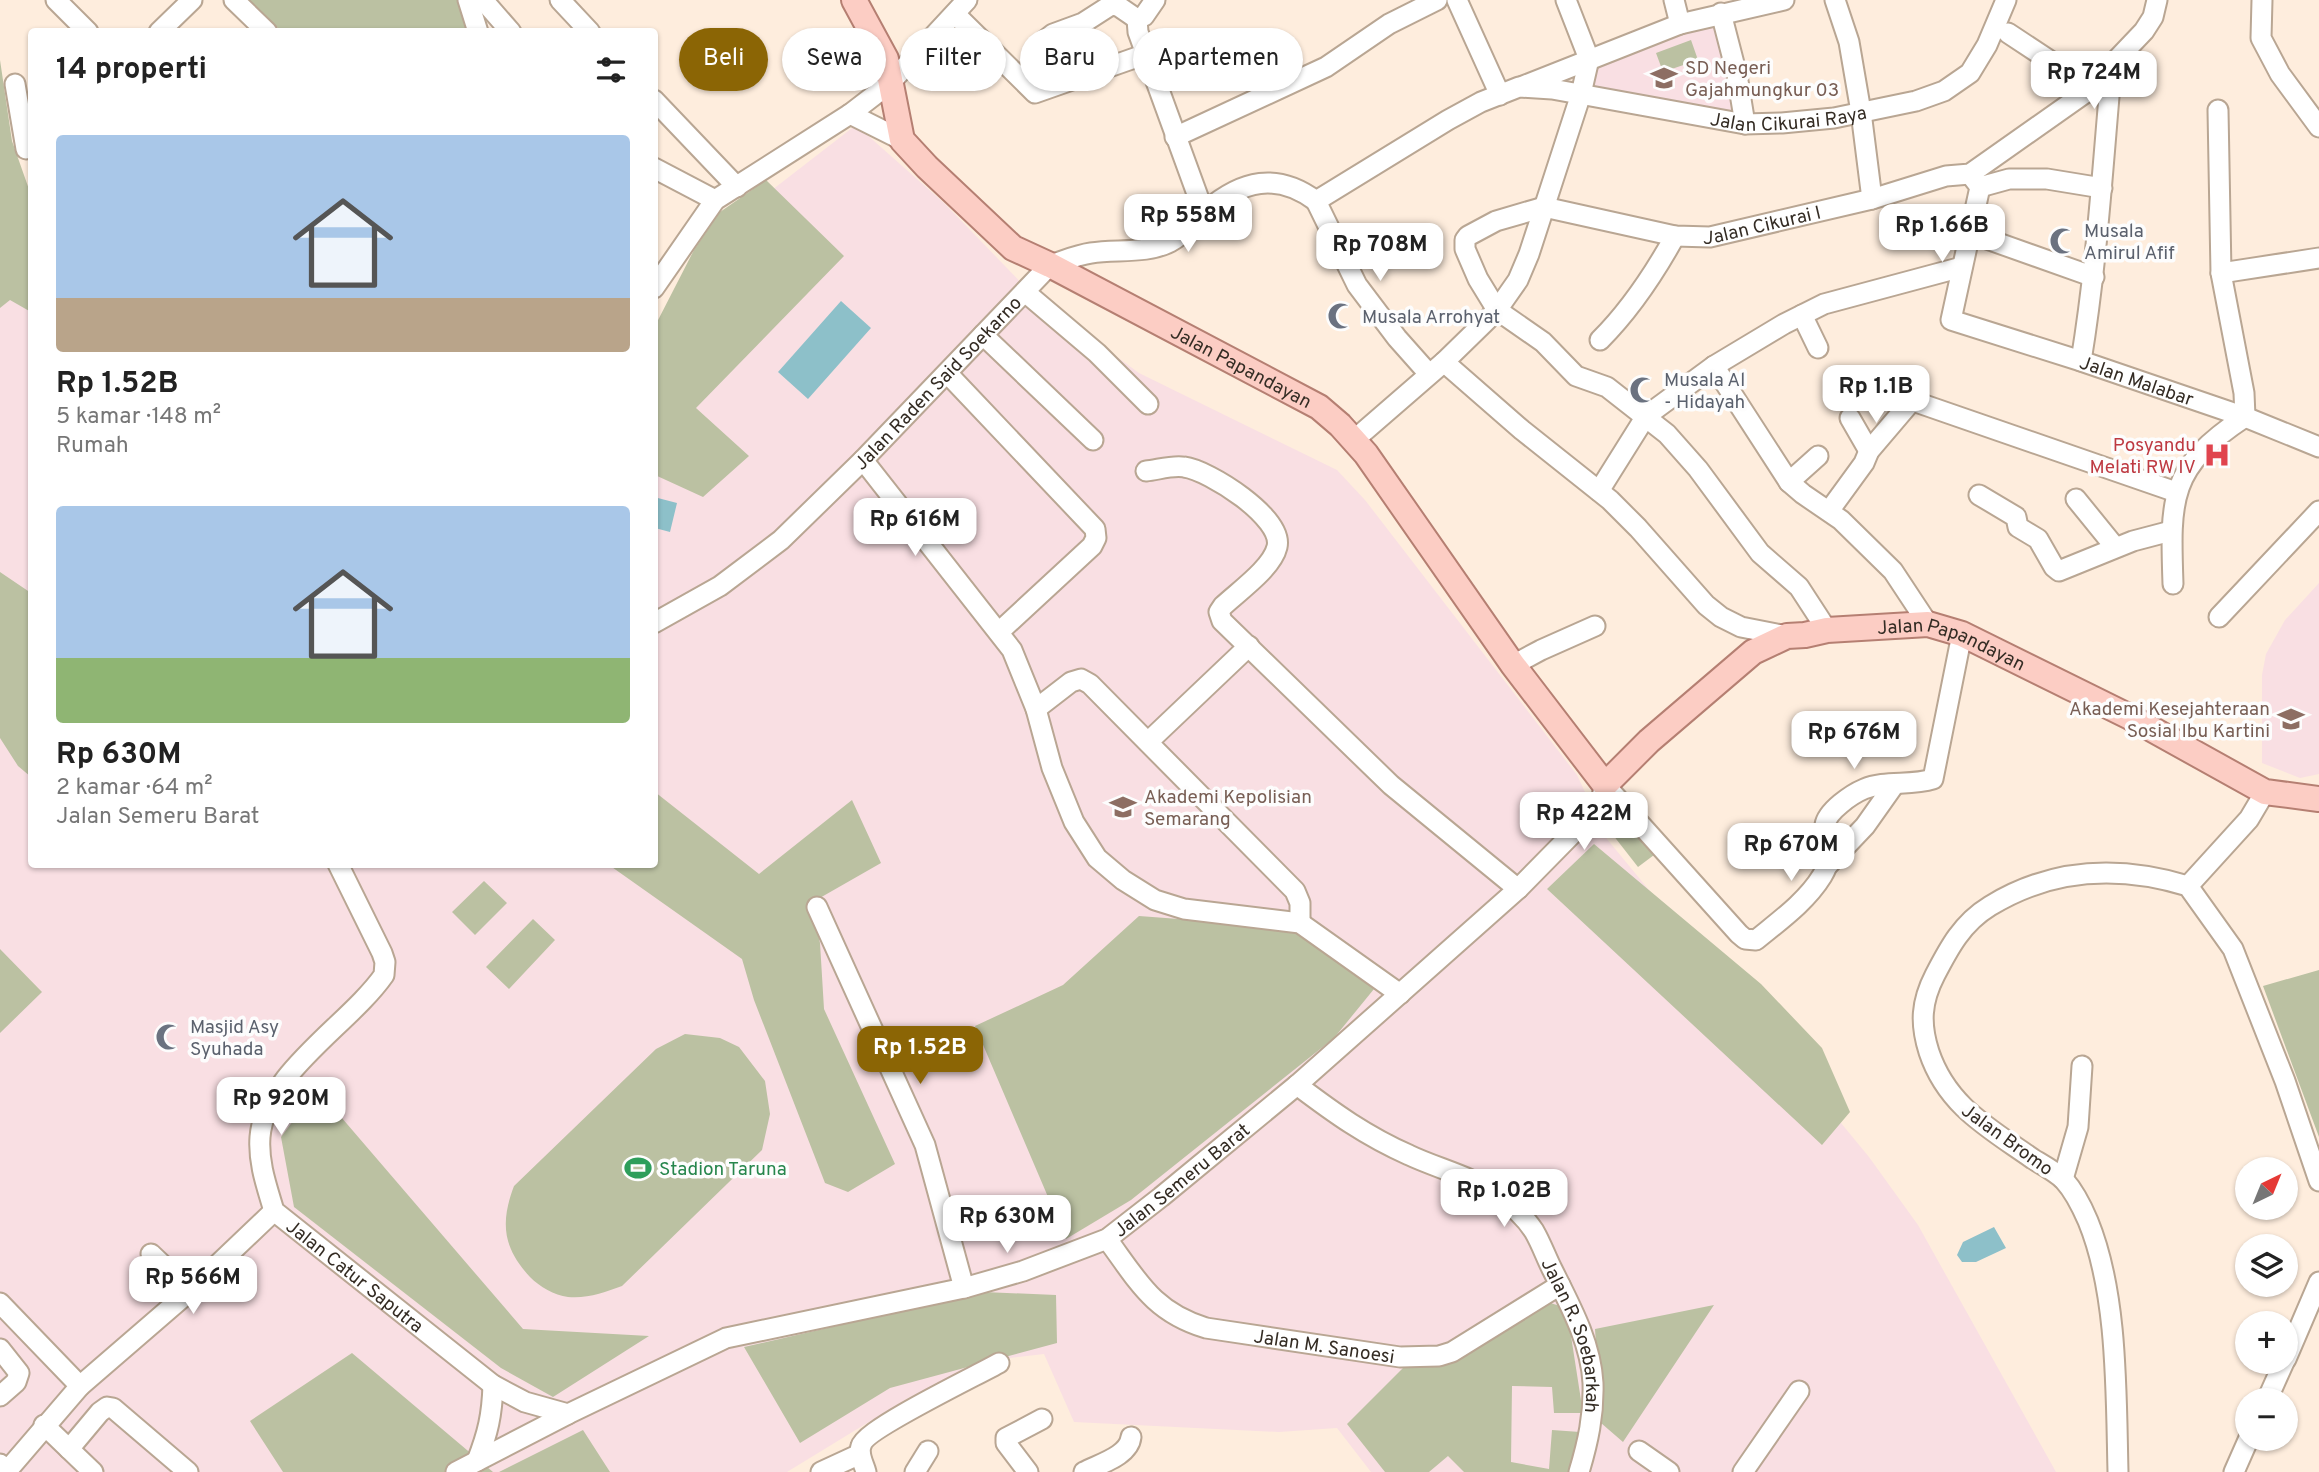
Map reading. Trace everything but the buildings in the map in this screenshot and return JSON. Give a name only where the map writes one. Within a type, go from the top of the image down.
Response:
[{"type":"main road","name":"Jalan Papandayan","points":[[854,0],[882,49],[889,71],[889,83],[902,140],[927,167],[1013,248],[1319,407],[1354,440],[1513,665],[1605,785],[1649,741],[1754,652],[1787,636],[1928,624],[1962,634],[2130,717],[2265,792],[2319,799]]},
{"type":"street","points":[[57,0],[84,28]]},
{"type":"street","points":[[163,28],[192,0]]},
{"type":"street","points":[[234,0],[263,28]]},
{"type":"street","points":[[468,0],[477,28]]},
{"type":"street","points":[[483,0],[508,28]]},
{"type":"street","points":[[560,0],[586,28]]},
{"type":"street","points":[[1136,19],[1144,16],[1155,0]]},
{"type":"street","points":[[1393,0],[1398,19]]},
{"type":"street","points":[[1175,137],[1326,67],[1398,19],[1437,0]]},
{"type":"street","points":[[1457,0],[1500,95]]},
{"type":"street","points":[[1354,440],[1436,368],[1496,310],[1518,280],[1581,94],[1589,59],[1566,0]]},
{"type":"street","points":[[1674,0],[1680,24]]},
{"type":"street","name":"Jalan Cikurai Raya","points":[[1316,201],[1448,120],[1500,95],[1680,24],[1782,0]]},
{"type":"street","points":[[1835,0],[1849,42],[1872,200]]},
{"type":"street","name":"Jalan Cikurai Raya","points":[[1519,88],[1552,89],[1745,124],[1782,123],[1861,112],[1916,101],[1944,91],[1970,73],[1986,46],[2006,0]]},
{"type":"street","name":"Jalan Cikurai I","points":[[1544,207],[1675,236],[1710,237],[1872,200],[1946,176],[1975,181],[2085,93],[2144,31],[2153,17],[2157,0]]},
{"type":"street","points":[[2262,0],[2261,38],[2280,74],[2319,127]]},
{"type":"street","points":[[1069,28],[1083,23],[1111,2],[1136,19],[1139,28]]},
{"type":"street","points":[[658,282],[715,200],[850,114],[889,83],[961,7],[1035,93],[1133,59]]},
{"type":"street","points":[[1721,13],[1737,75],[1745,124]]},
{"type":"street","points":[[2008,33],[2061,68],[2085,93]]},
{"type":"street","points":[[2081,361],[2094,277],[2102,188],[2110,85],[2104,71]]},
{"type":"street","points":[[15,84],[28,143]]},
{"type":"street","points":[[1159,91],[1204,213]]},
{"type":"street","points":[[658,104],[737,187]]},
{"type":"street","points":[[2172,584],[2171,531],[2176,492],[2199,453],[2245,417],[2244,393],[2221,273],[2218,110]]},
{"type":"street","points":[[850,114],[902,140]]},
{"type":"street","points":[[658,170],[715,200]]},
{"type":"street","points":[[1599,491],[1646,416],[1714,366],[1824,304],[1962,267],[1970,233],[1975,181],[2034,179],[2102,188]]},
{"type":"street","points":[[1050,265],[1089,253],[1152,248],[1171,242],[1223,197],[1241,187],[1277,182],[1300,189],[1316,201],[1357,285],[1397,338],[1522,430],[1599,491],[1638,528],[1706,606],[1741,627],[1787,636]]},
{"type":"street","points":[[1544,207],[1496,221],[1465,240],[1465,249],[1478,279],[1496,310],[1543,342],[1576,376],[1607,387],[1667,434],[1698,469],[1760,553],[1799,587],[1827,631]]},
{"type":"street","points":[[1970,233],[2094,277]]},
{"type":"street","points":[[1601,340],[1633,304],[1675,236]]},
{"type":"street","points":[[2221,273],[2319,258]]},
{"type":"street","name":"Jalan Raden Said Soekarno","points":[[658,621],[720,586],[781,540],[863,460],[1050,265]]},
{"type":"street","name":"Jalan Malabar","points":[[1962,267],[1950,318],[1953,322],[2081,361],[2245,417],[2319,447]]},
{"type":"street","points":[[1025,292],[1097,354],[1148,404]]},
{"type":"street","points":[[1801,316],[1818,348]]},
{"type":"street","points":[[984,334],[1093,440]]},
{"type":"street","points":[[1714,366],[1789,482],[1829,511],[1893,571],[1928,624]]},
{"type":"street","points":[[947,373],[1096,530],[1096,538],[1091,546],[999,632]]},
{"type":"street","points":[[1829,511],[1864,463],[1869,451],[1909,404],[1918,402],[2176,492]]},
{"type":"street","points":[[1850,418],[1869,451]]},
{"type":"street","points":[[1789,482],[1818,456]]},
{"type":"street","points":[[863,460],[1012,649],[1036,709],[1052,768],[1074,822],[1097,858],[1123,880],[1155,900],[1184,909],[1300,923],[1400,994]]},
{"type":"street","points":[[1146,471],[1183,466],[1214,477],[1258,510],[1277,533],[1278,542],[1270,562],[1219,612],[1222,621],[1391,785],[1518,889]]},
{"type":"street","points":[[1979,495],[2016,517],[2018,527],[2038,539],[2057,570],[2115,547],[2171,531]]},
{"type":"street","points":[[2076,499],[2115,547]]},
{"type":"street","points":[[2219,617],[2319,511]]},
{"type":"street","points":[[1513,665],[1595,626]]},
{"type":"street","points":[[1827,866],[1827,819],[1848,799],[1864,789],[1879,785],[1911,784],[1933,777],[1962,634]]},
{"type":"street","points":[[1148,742],[1250,646]]},
{"type":"street","points":[[1036,709],[1071,682],[1081,679],[1090,684],[1295,891],[1300,903],[1300,923]]},
{"type":"street","name":"Jalan Semeru Barat","points":[[456,1472],[568,1414],[726,1338],[964,1288],[1023,1271],[1107,1239],[1297,1085],[1518,889],[1579,827],[1602,796],[1605,785]]},
{"type":"street","name":"Jalan Papandayan","points":[[1605,785],[1739,934],[1751,941],[1756,940],[1803,900],[1827,866]]},
{"type":"street","points":[[1827,866],[1866,826],[1894,785]]},
{"type":"street","points":[[2265,792],[2249,819],[2188,886],[2234,949],[2280,1068],[2319,1181]]},
{"type":"street","name":"Jalan Catur Saputra","points":[[340,868],[382,953],[385,962],[384,975],[297,1066],[270,1104],[263,1120],[260,1154],[264,1183],[274,1211],[493,1385],[524,1402],[568,1414]]},
{"type":"street","name":"Jalan Bromo","points":[[2118,1472],[2115,1367],[2102,1268],[2088,1221],[2078,1200],[2063,1179],[1979,1122],[1951,1095],[1940,1080],[1922,1029],[1924,1005],[1930,984],[1954,938],[1985,909],[2029,886],[2062,876],[2128,873],[2188,886]]},
{"type":"street","points":[[817,906],[925,1145],[964,1288]]},
{"type":"street","points":[[2063,1179],[2078,1127],[2082,1066]]},
{"type":"street","name":"Jalan R. Soebarkah","points":[[1297,1085],[1353,1126],[1409,1155],[1493,1192],[1507,1202],[1533,1230],[1585,1342],[1593,1381],[1589,1437],[1579,1472]]},
{"type":"street","points":[[4,1469],[80,1386],[190,1291],[274,1211]]},
{"type":"street","name":"Jalan M. Sanoesi","points":[[1107,1239],[1152,1299],[1174,1316],[1190,1323],[1206,1328],[1399,1357],[1439,1356],[1452,1352],[1560,1285]]},
{"type":"street","points":[[151,1254],[190,1291]]},
{"type":"street","points":[[2298,1330],[2319,1282]]},
{"type":"street","points":[[0,1303],[80,1386]]},
{"type":"street","points":[[0,1349],[19,1373],[16,1382],[0,1396]]},
{"type":"street","points":[[821,1472],[863,1463],[864,1440],[888,1423],[999,1363]]},
{"type":"street","points":[[477,1461],[489,1432],[493,1385]]},
{"type":"street","points":[[1744,1472],[1799,1391]]},
{"type":"street","points":[[69,1449],[100,1412],[107,1407],[113,1408],[188,1472]]},
{"type":"street","points":[[1028,1472],[1006,1443],[1006,1438],[1042,1419]]},
{"type":"street","points":[[44,1425],[93,1472]]},
{"type":"street","points":[[1084,1472],[1121,1453],[1130,1443],[1131,1437]]},
{"type":"street","points":[[915,1472],[929,1451]]},
{"type":"street","points":[[1639,1451],[1669,1472]]},
{"type":"street","points":[[2234,1472],[2243,1451]]},
{"type":"shaded area","name":"SD Negeri Gajahmungkur 03","points":[[1729,18],[1750,120],[1583,94],[1590,63]]},
{"type":"shaded area","name":"Akademi Kepolisian Semarang","points":[[856,125],[944,203],[1034,296],[1139,373],[1337,470],[1365,500],[1577,775],[1607,839],[1869,1157],[1918,1225],[2056,1472],[1371,1472],[1337,1428],[1279,1432],[1074,1422],[1044,1354],[1002,1359],[908,1398],[787,1472],[0,1472],[0,132],[28,216],[28,868],[658,868],[658,338],[737,217]]},
{"type":"shaded area","name":"Akademi Kesejahteraan Sosial Ibu Kartini","points":[[2319,583],[2319,774],[2300,778],[2262,763],[2262,675],[2266,654],[2285,620]]},
{"type":"green space","points":[[241,0],[463,0],[469,28],[278,28]]},
{"type":"green space","points":[[1691,40],[1698,60],[1663,72],[1656,53]]},
{"type":"green space","points":[[0,60],[12,141],[28,186],[28,310],[10,300],[0,308]]},
{"type":"green space","points":[[766,180],[844,256],[696,408],[749,456],[703,497],[658,476],[658,320],[694,250],[720,212]]},
{"type":"green space","points":[[0,572],[28,591],[28,774],[18,766],[0,738]]},
{"type":"green space","points":[[658,794],[759,874],[852,800],[881,863],[811,903],[820,943],[824,1009],[895,1164],[848,1192],[825,1183],[754,1000],[742,959],[613,868],[658,868]]},
{"type":"green space","points":[[1629,823],[1654,855],[1638,867],[1613,835]]},
{"type":"green space","points":[[1594,844],[1761,984],[1822,1048],[1850,1112],[1822,1145],[1547,889]]},
{"type":"green space","points":[[484,881],[507,903],[475,935],[452,912]]},
{"type":"green space","points":[[1139,916],[1298,928],[1374,989],[1334,1038],[1131,1200],[1066,1239],[975,1026],[1063,985]]},
{"type":"green space","points":[[533,919],[555,940],[509,989],[486,967]]},
{"type":"green space","points":[[0,949],[42,992],[0,1033]]},
{"type":"green space","points":[[2319,970],[2319,1137],[2263,986]]},
{"type":"green space","name":"Stadion Taruna","points":[[685,1034],[720,1038],[739,1047],[765,1081],[770,1114],[762,1150],[622,1286],[582,1297],[563,1296],[548,1290],[530,1277],[509,1245],[506,1223],[514,1186],[656,1049]]},
{"type":"green space","points":[[317,1089],[523,1329],[649,1336],[553,1397],[501,1368],[294,1207],[281,1137]]},
{"type":"green space","points":[[984,1292],[1056,1295],[1057,1343],[890,1388],[800,1443],[744,1347]]},
{"type":"green space","points":[[1541,1300],[1560,1306],[1569,1323],[1583,1413],[1554,1413],[1552,1387],[1512,1386],[1511,1462],[1549,1469],[1552,1430],[1580,1432],[1568,1472],[1464,1472],[1448,1456],[1429,1472],[1385,1472],[1347,1424],[1403,1368],[1451,1362],[1529,1315]]},
{"type":"green space","points":[[1714,1305],[1623,1442],[1601,1423],[1595,1329]]},
{"type":"green space","points":[[352,1353],[493,1472],[283,1472],[250,1421]]},
{"type":"green space","points":[[583,1430],[610,1472],[499,1472]]},
{"type":"water","points":[[841,301],[871,328],[808,399],[778,372]]},
{"type":"water","points":[[658,498],[677,503],[670,532],[658,529]]},
{"type":"water","points":[[1841,723],[1850,744],[1830,753],[1821,732]]},
{"type":"water","points":[[1994,1227],[2006,1248],[1976,1262],[1962,1262],[1957,1255],[1963,1242]]},
{"type":"place","name":"SD Negeri Gajahmungkur 03","points":[[1664,78]]},
{"type":"place","name":"Musala Amirul Afif","points":[[2063,241]]},
{"type":"place","name":"Musala Arrohyat","points":[[1341,316]]},
{"type":"place","name":"Musala Al - Hidayah","points":[[1643,390]]},
{"type":"place","name":"Posyandu Melati RW IV","points":[[2217,455]]},
{"type":"place","name":"Akademi Kesejahteraan Sosial Ibu Kartini","points":[[2291,719]]},
{"type":"place","name":"Akademi Kepolisian Semarang","points":[[1123,807]]},
{"type":"place","name":"Masjid Asy Syuhada","points":[[169,1037]]},
{"type":"place","name":"Stadion Taruna","points":[[638,1168]]}]
